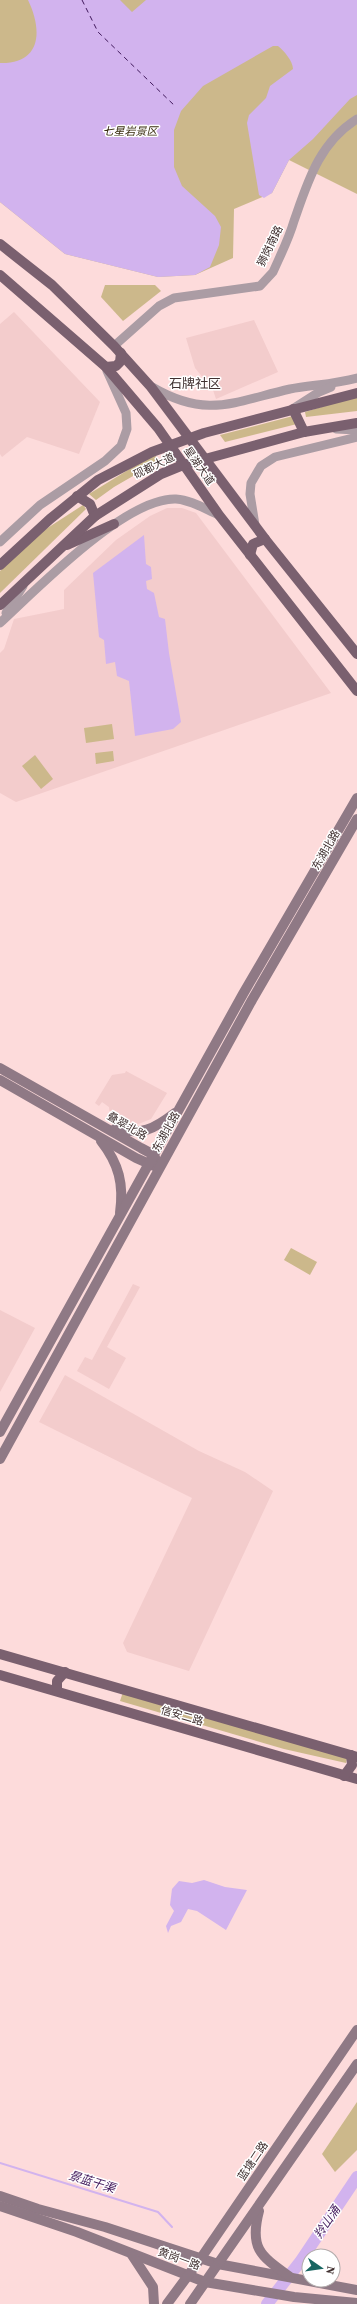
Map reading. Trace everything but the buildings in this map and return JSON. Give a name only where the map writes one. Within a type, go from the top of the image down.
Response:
[{"type":"main road","name":"星湖大道","points":[[0,244],[52,285],[118,350],[150,387],[264,539],[357,654]]},
{"type":"main road","name":"星湖大道","points":[[0,275],[106,367],[169,444],[219,515],[357,691]]},
{"type":"main road","points":[[106,367],[116,366],[120,362],[118,350]]},
{"type":"main road","name":"砚都大道","points":[[0,565],[77,496],[98,480],[122,466],[169,444],[293,409],[357,393]]},
{"type":"main road","points":[[293,409],[304,432]]},
{"type":"main road","name":"砚都大道","points":[[0,605],[28,577],[95,516],[142,484],[161,474],[183,465],[304,432],[357,423]]},
{"type":"main road","points":[[77,496],[90,504],[95,516]]},
{"type":"main road","points":[[59,548],[114,524]]},
{"type":"main road","points":[[250,555],[253,544],[264,539]]},
{"type":"main road","name":"东湖北路","points":[[0,1432],[248,985],[356,801]]},
{"type":"main road","name":"东湖北路","points":[[0,1459],[252,1000],[357,819]]},
{"type":"main road","name":"叠翠北路","points":[[0,1068],[154,1155],[161,1167]]},
{"type":"main road","points":[[0,1080],[148,1165],[161,1167]]},
{"type":"main road","points":[[99,1138],[105,1127],[127,1132],[146,1130],[163,1122],[178,1111]]},
{"type":"main road","points":[[167,1131],[177,1137]]},
{"type":"main road","points":[[99,1138],[113,1158],[121,1178],[122,1190],[119,1219]]},
{"type":"main road","name":"信安二路","points":[[0,1654],[354,1756]]},
{"type":"main road","points":[[57,1691],[57,1681],[65,1672]]},
{"type":"main road","name":"信安二路","points":[[0,1675],[357,1779]]},
{"type":"main road","points":[[344,1776],[352,1765],[354,1756]]},
{"type":"main road","name":"蓝塘二路","points":[[167,2304],[201,2258],[357,2030]]},
{"type":"main road","points":[[190,2304],[260,2206],[357,2064]]},
{"type":"main road","name":"黄岗一路","points":[[0,2196],[218,2264],[310,2283],[357,2290]]},
{"type":"main road","name":"黄岗一路","points":[[0,2206],[77,2232],[132,2255],[205,2282],[254,2289],[294,2297],[357,2303]]},
{"type":"main road","points":[[260,2206],[255,2224],[256,2246],[271,2263],[293,2279]]},
{"type":"main road","points":[[132,2255],[153,2287],[154,2304]]},
{"type":"street","name":"狮岗南路","points":[[118,350],[159,306],[174,298],[260,286],[273,272],[278,262],[313,168],[324,149],[334,137],[357,119]]},
{"type":"street","points":[[0,542],[40,505],[105,461],[121,446],[127,429],[126,413],[106,367]]},
{"type":"street","points":[[150,387],[183,403],[216,407],[292,389],[357,378]]},
{"type":"street","points":[[293,409],[319,392],[346,381]]},
{"type":"street","points":[[323,429],[357,430]]},
{"type":"street","points":[[255,525],[250,503],[250,489],[254,474],[261,466],[275,456],[357,437]]},
{"type":"street","points":[[0,623],[76,554],[114,524],[138,509],[155,501],[184,500],[219,515]]},
{"type":"street","points":[[0,560],[12,554]]},
{"type":"street","points":[[0,623],[28,577]]},
{"type":"shaded area","name":"七星岩景区","points":[[28,0],[120,0],[132,12],[146,0],[357,0],[357,95],[350,99],[313,139],[289,160],[272,193],[264,198],[259,195],[247,123],[249,115],[266,98],[270,86],[293,69],[292,63],[285,53],[278,46],[273,46],[203,86],[181,111],[174,130],[174,167],[182,186],[215,216],[221,227],[219,245],[210,267],[195,275],[158,277],[65,254],[0,202],[0,63],[14,62],[24,58],[31,52],[35,44],[37,34],[36,23]]},
{"type":"shaded area","points":[[14,312],[100,402],[79,454],[27,437],[2,457],[0,454],[0,324]]},
{"type":"shaded area","points":[[254,320],[278,372],[216,399],[213,390],[195,368],[186,338]]},
{"type":"shaded area","points":[[167,508],[182,508],[196,513],[331,693],[16,802],[0,793],[0,653],[4,649],[14,619],[64,609],[64,590],[116,540],[150,516]]},
{"type":"shaded area","points":[[144,535],[146,564],[151,567],[152,579],[146,581],[147,589],[154,593],[159,617],[165,619],[169,653],[181,722],[173,729],[135,736],[129,681],[117,676],[115,662],[106,664],[104,640],[99,637],[93,573]]},
{"type":"shaded area","points":[[126,1071],[167,1093],[151,1119],[136,1125],[121,1123],[110,1117],[109,1107],[102,1102],[99,1106],[95,1103],[112,1075],[125,1073]]},
{"type":"shaded area","points":[[133,1284],[140,1287],[107,1347],[126,1358],[109,1389],[77,1371],[85,1357],[92,1360]]},
{"type":"shaded area","points":[[0,1310],[35,1328],[0,1392]]},
{"type":"shaded area","points":[[65,1375],[199,1451],[245,1472],[273,1491],[189,1671],[127,1652],[123,1643],[192,1498],[39,1422]]},
{"type":"shaded area","points":[[204,1880],[225,1887],[247,1890],[226,1930],[197,1911],[188,1909],[181,1922],[171,1926],[168,1933],[166,1926],[174,1911],[170,1905],[172,1889],[179,1881],[192,1883]]},
{"type":"green space","name":"七星岩景区","points":[[0,0],[357,0],[357,194],[289,160],[272,193],[234,209],[233,258],[195,275],[158,277],[65,254],[0,202]]},
{"type":"green space","points":[[105,285],[155,285],[161,291],[123,321],[101,297]]},
{"type":"green space","points":[[357,396],[357,411],[306,417],[305,412]]},
{"type":"green space","points":[[293,416],[297,424],[225,442],[220,435]]},
{"type":"green space","points":[[154,454],[159,461],[114,487],[96,500],[89,494]]},
{"type":"green space","points":[[83,505],[86,509],[0,593],[0,571],[43,531]]},
{"type":"green space","points":[[112,724],[114,739],[86,743],[84,728]]},
{"type":"green space","points":[[113,751],[114,761],[96,764],[95,753]]},
{"type":"green space","points":[[35,755],[53,779],[41,789],[22,766]]},
{"type":"green space","points":[[291,1248],[317,1262],[310,1275],[284,1260]]},
{"type":"green space","points":[[123,1692],[347,1758],[346,1763],[284,1749],[120,1701]]},
{"type":"green space","points":[[357,2102],[357,2150],[335,2172],[322,2154]]},
{"type":"waterway","name":"景蓝干渠","points":[[0,2163],[158,2212],[172,2227]]},
{"type":"waterway","name":"羚山涌","points":[[267,2304],[300,2262],[357,2177]]},
{"type":"ferry route","points":[[82,0],[98,32],[176,107]]},
{"type":"district","name":"石牌社区","points":[[195,383]]}]
